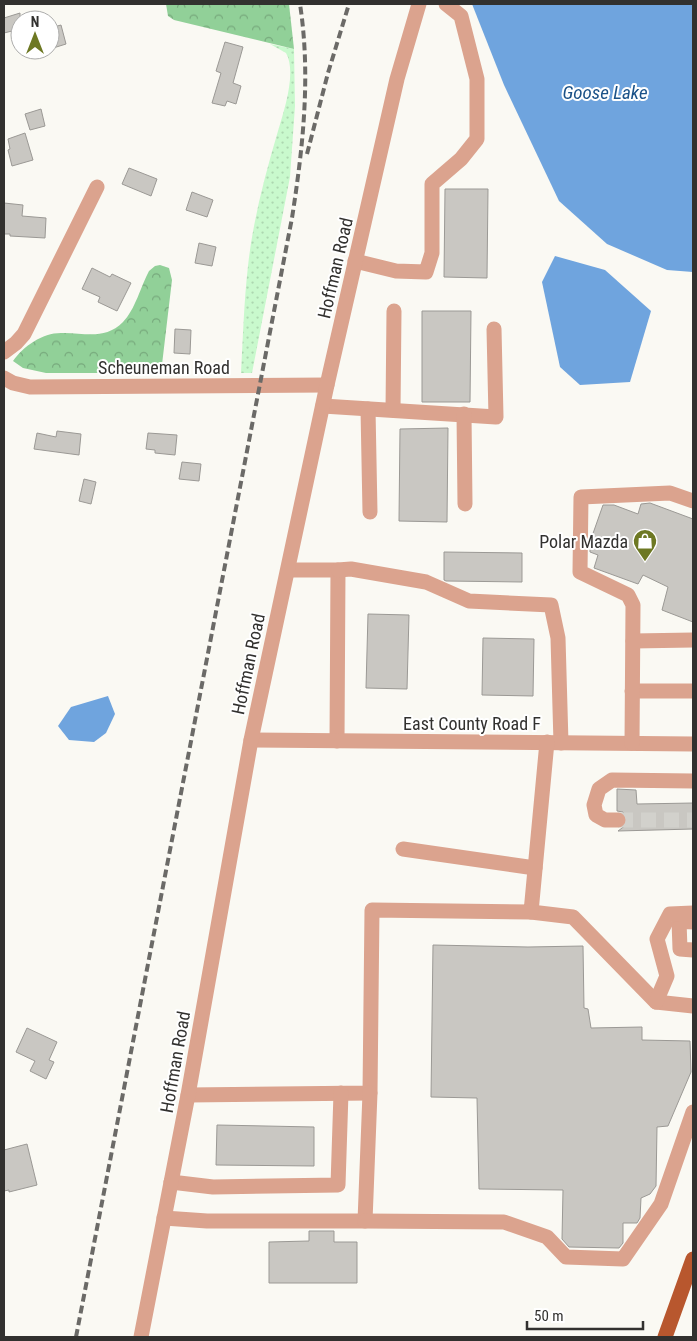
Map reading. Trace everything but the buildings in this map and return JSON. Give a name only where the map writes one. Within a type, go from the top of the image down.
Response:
[{"type":"main road","points":[[665,1337],[693,1259]]},
{"type":"street","name":"Hoffman Road","points":[[142,1337],[188,1095],[251,740],[327,385],[398,79],[419,4]]},
{"type":"street","points":[[356,262],[396,271],[426,272],[432,253],[432,184],[462,159],[477,138],[477,78],[461,16],[446,4]]},
{"type":"street","points":[[4,352],[24,334],[97,187]]},
{"type":"street","points":[[393,410],[394,311]]},
{"type":"street","points":[[323,406],[496,416],[494,329]]},
{"type":"street","name":"Scheuneman Road","points":[[4,378],[13,383],[30,386],[327,385]]},
{"type":"street","points":[[368,408],[370,512]]},
{"type":"street","points":[[464,414],[465,504]]},
{"type":"street","points":[[632,743],[633,605],[628,595],[580,572],[581,497],[670,493],[693,501]]},
{"type":"street","points":[[288,570],[351,570],[426,582],[469,601],[551,606],[558,638],[554,742],[535,868],[531,912]]},
{"type":"street","points":[[336,741],[338,570]]},
{"type":"street","points":[[633,641],[693,640]]},
{"type":"street","points":[[632,691],[693,691]]},
{"type":"street","name":"East County Road F","points":[[251,740],[693,744]]},
{"type":"street","points":[[618,820],[605,820],[596,815],[594,805],[599,790],[612,780],[693,781]]},
{"type":"street","points":[[403,849],[535,868]]},
{"type":"street","points":[[365,1221],[370,1093],[372,910],[531,912],[573,917],[656,1002],[693,1006]]},
{"type":"street","points":[[656,1002],[667,976],[657,939],[670,914],[693,914]]},
{"type":"street","points":[[693,922],[679,921],[680,949],[693,950]]},
{"type":"street","points":[[171,1182],[213,1187],[338,1185],[341,1093]]},
{"type":"street","points":[[188,1095],[370,1093]]},
{"type":"street","points":[[164,1218],[207,1222],[504,1222],[547,1238],[566,1257],[623,1259],[661,1204],[693,1112]]},
{"type":"green space","points":[[166,4],[289,4],[294,49],[174,20],[168,16]]},
{"type":"green space","points":[[270,44],[294,49],[295,106],[290,177],[252,373],[241,373],[245,292],[253,232],[290,81],[289,61],[286,53]]},
{"type":"green space","points":[[160,265],[169,268],[172,280],[161,373],[46,373],[23,368],[13,361],[22,350],[34,341],[47,335],[61,333],[101,334],[116,328],[131,311],[149,271],[155,266]]},
{"type":"water","name":"Goose Lake","points":[[472,4],[693,4],[693,272],[667,270],[607,244],[559,201],[504,85]]},
{"type":"water","points":[[555,256],[605,270],[651,311],[630,382],[580,385],[560,367],[542,282]]},
{"type":"water","points":[[108,696],[115,714],[106,733],[94,742],[69,740],[58,726],[71,707]]},
{"type":"tunnel","points":[[618,820],[693,820]]},
{"type":"railway","points":[[76,1337],[292,218],[302,138],[305,85],[305,58],[300,4]]},
{"type":"railway","points":[[307,154],[328,73],[349,4]]},
{"type":"place","name":"Polar Mazda","points":[[645,562]]}]
